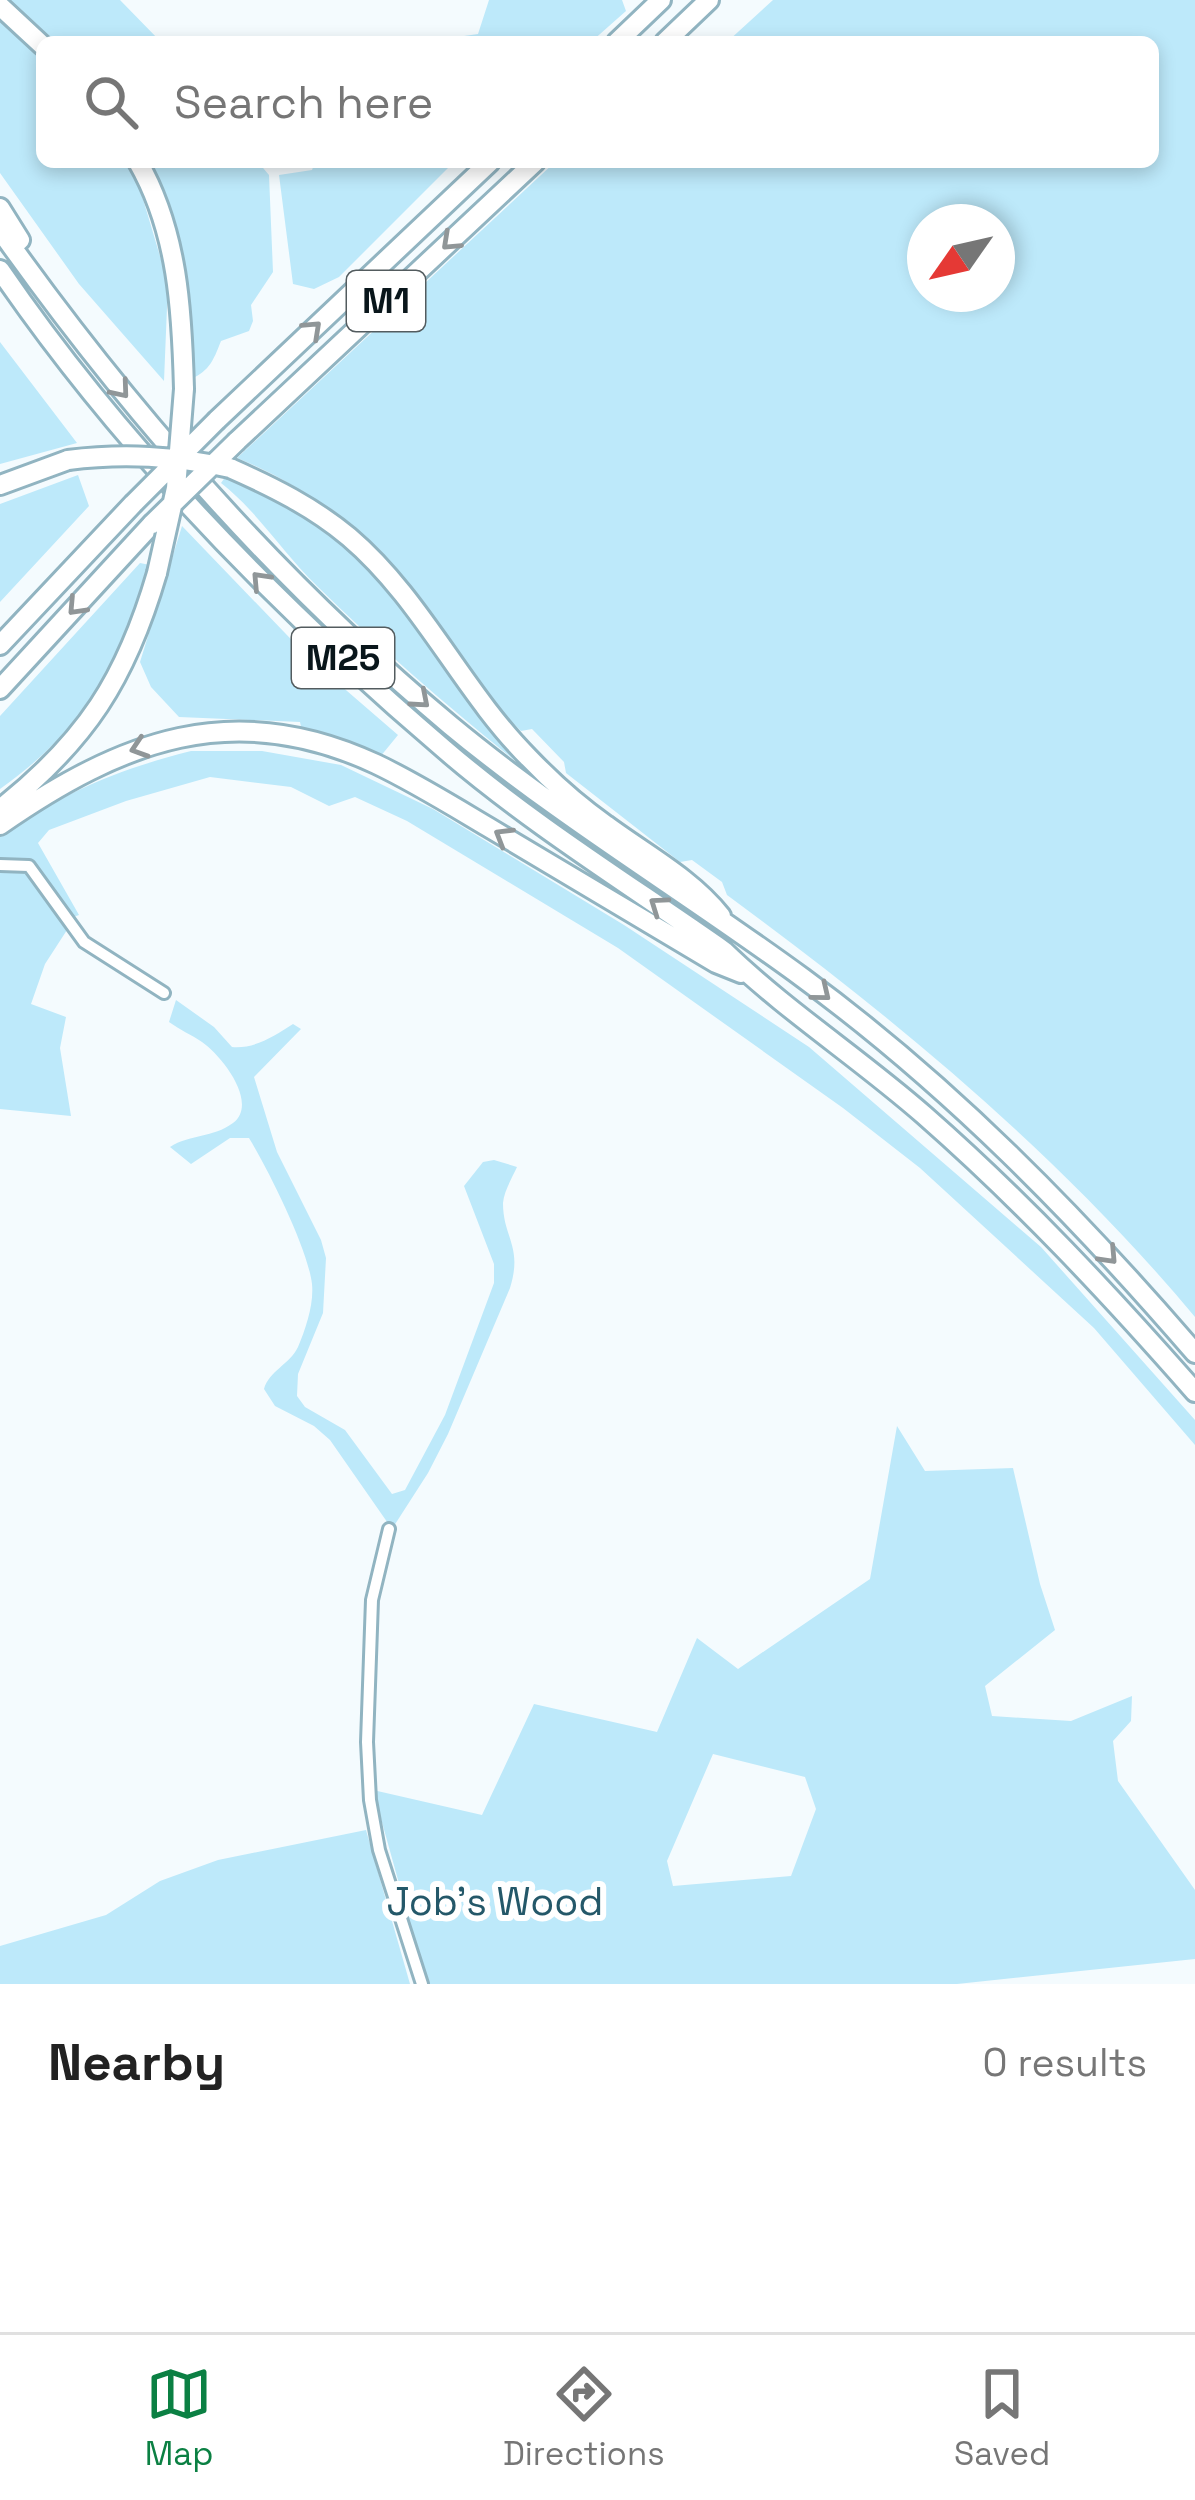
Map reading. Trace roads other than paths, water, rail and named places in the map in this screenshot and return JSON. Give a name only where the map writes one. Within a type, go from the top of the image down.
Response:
[{"type":"highway","points":[[623,36],[661,0]]},
{"type":"highway","points":[[671,36],[710,0]]},
{"type":"highway","points":[[0,6],[36,39]]},
{"type":"highway","points":[[0,809],[92,722],[128,656],[157,573],[178,470],[184,389],[182,319],[171,249],[141,168]]},
{"type":"highway","name":"M1","points":[[0,645],[217,420],[484,168]]},
{"type":"highway","name":"M1","points":[[0,689],[152,524],[529,168]]},
{"type":"highway","name":"M25","points":[[0,208],[48,298]]},
{"type":"highway","name":"M25","points":[[0,230],[48,298],[202,486],[369,654],[530,788],[806,981],[971,1118],[1078,1223],[1195,1352]]},
{"type":"highway","name":"M25","points":[[0,270],[113,420],[276,597],[446,751],[533,819],[724,951],[919,1111],[1041,1222],[1195,1392]]},
{"type":"highway","points":[[0,485],[68,460],[123,453],[230,468],[294,496],[351,539],[396,586],[476,698],[531,760],[600,821],[704,896],[727,924]]},
{"type":"highway","points":[[0,825],[73,778],[115,756],[157,742],[204,733],[294,737],[375,763],[716,963],[751,976]]},
{"type":"street","points":[[0,865],[29,866],[84,942],[164,993]]},
{"type":"street","points":[[389,1529],[372,1600],[370,1800],[379,1850],[422,1984]]},
{"type":"park label","name":"Job's Wood","points":[[495,1901]]}]
